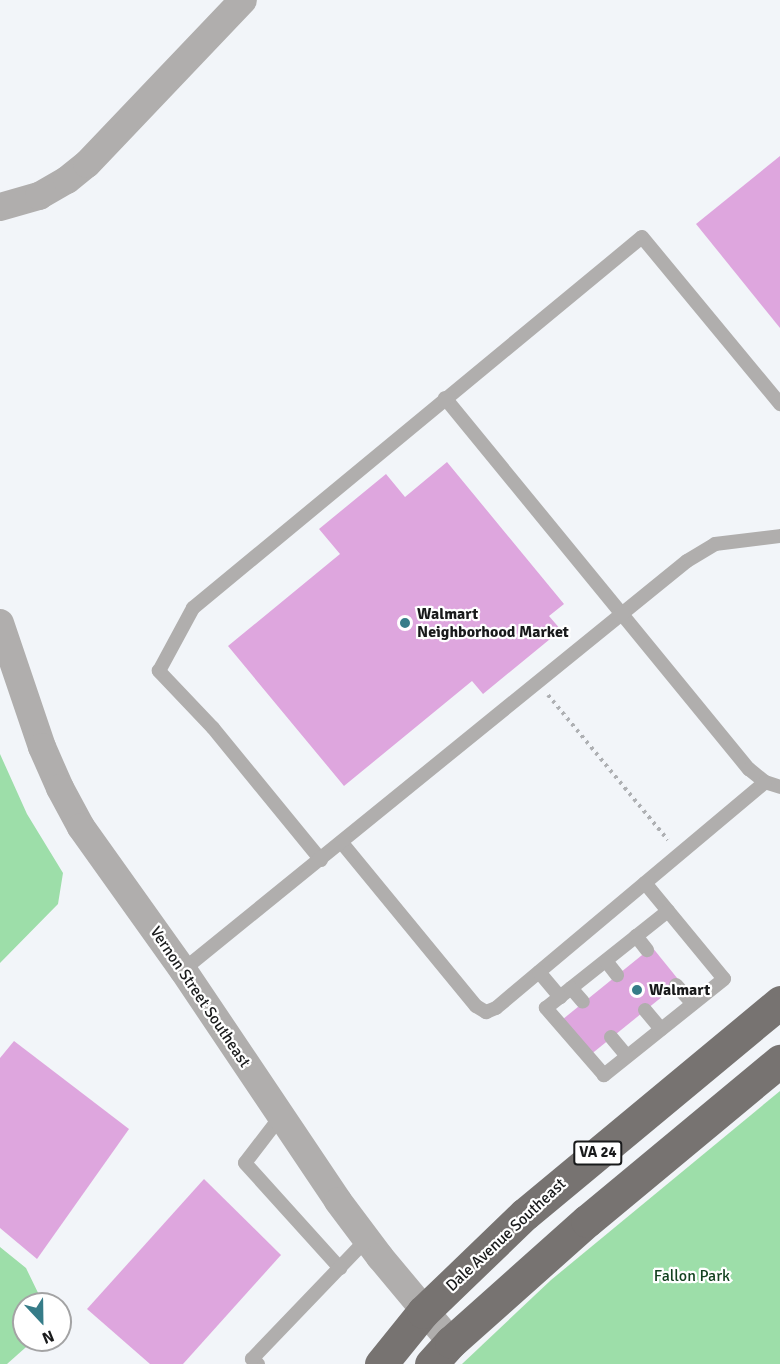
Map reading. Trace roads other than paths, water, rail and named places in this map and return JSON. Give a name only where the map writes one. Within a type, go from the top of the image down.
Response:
[{"type":"main road","name":"Dale Avenue Southeast","points":[[381,1364],[423,1312],[525,1214],[780,1002]]},
{"type":"main road","name":"VA 24","points":[[441,1353],[587,1221],[780,1061]]},
{"type":"street","points":[[0,207],[39,196],[67,180],[87,164],[243,0]]},
{"type":"street","name":"Vernon Street Southeast","points":[[0,623],[42,747],[81,827],[183,970],[366,1240],[423,1312],[441,1353]]},
{"type":"lane","points":[[321,860],[213,728],[159,671],[193,608],[642,237],[780,404]]},
{"type":"lane","points":[[445,398],[749,769],[765,782],[780,787]]},
{"type":"lane","points":[[183,970],[687,561],[715,544],[780,536]]},
{"type":"lane","points":[[342,843],[476,1006],[486,1012],[496,1008],[765,782]]},
{"type":"lane","points":[[645,883],[724,979],[604,1075],[546,1008],[668,911]]},
{"type":"lane","points":[[636,936],[647,950]]},
{"type":"lane","points":[[606,961],[617,975]]},
{"type":"lane","points":[[539,972],[560,997]]},
{"type":"lane","points":[[676,985],[693,1004]]},
{"type":"lane","points":[[571,988],[583,1002]]},
{"type":"lane","points":[[645,1010],[661,1029]]},
{"type":"lane","points":[[611,1037],[627,1056]]},
{"type":"lane","points":[[752,1084],[780,1049]]},
{"type":"lane","points":[[281,1116],[245,1163],[340,1269]]},
{"type":"lane","points":[[258,1364],[252,1359],[366,1240]]},
{"type":"place","name":"Walmart Neighborhood Market","points":[[405,623]]},
{"type":"place","name":"Walmart","points":[[637,990]]},
{"type":"park label","name":"Fallon Park","points":[[692,1276]]}]
